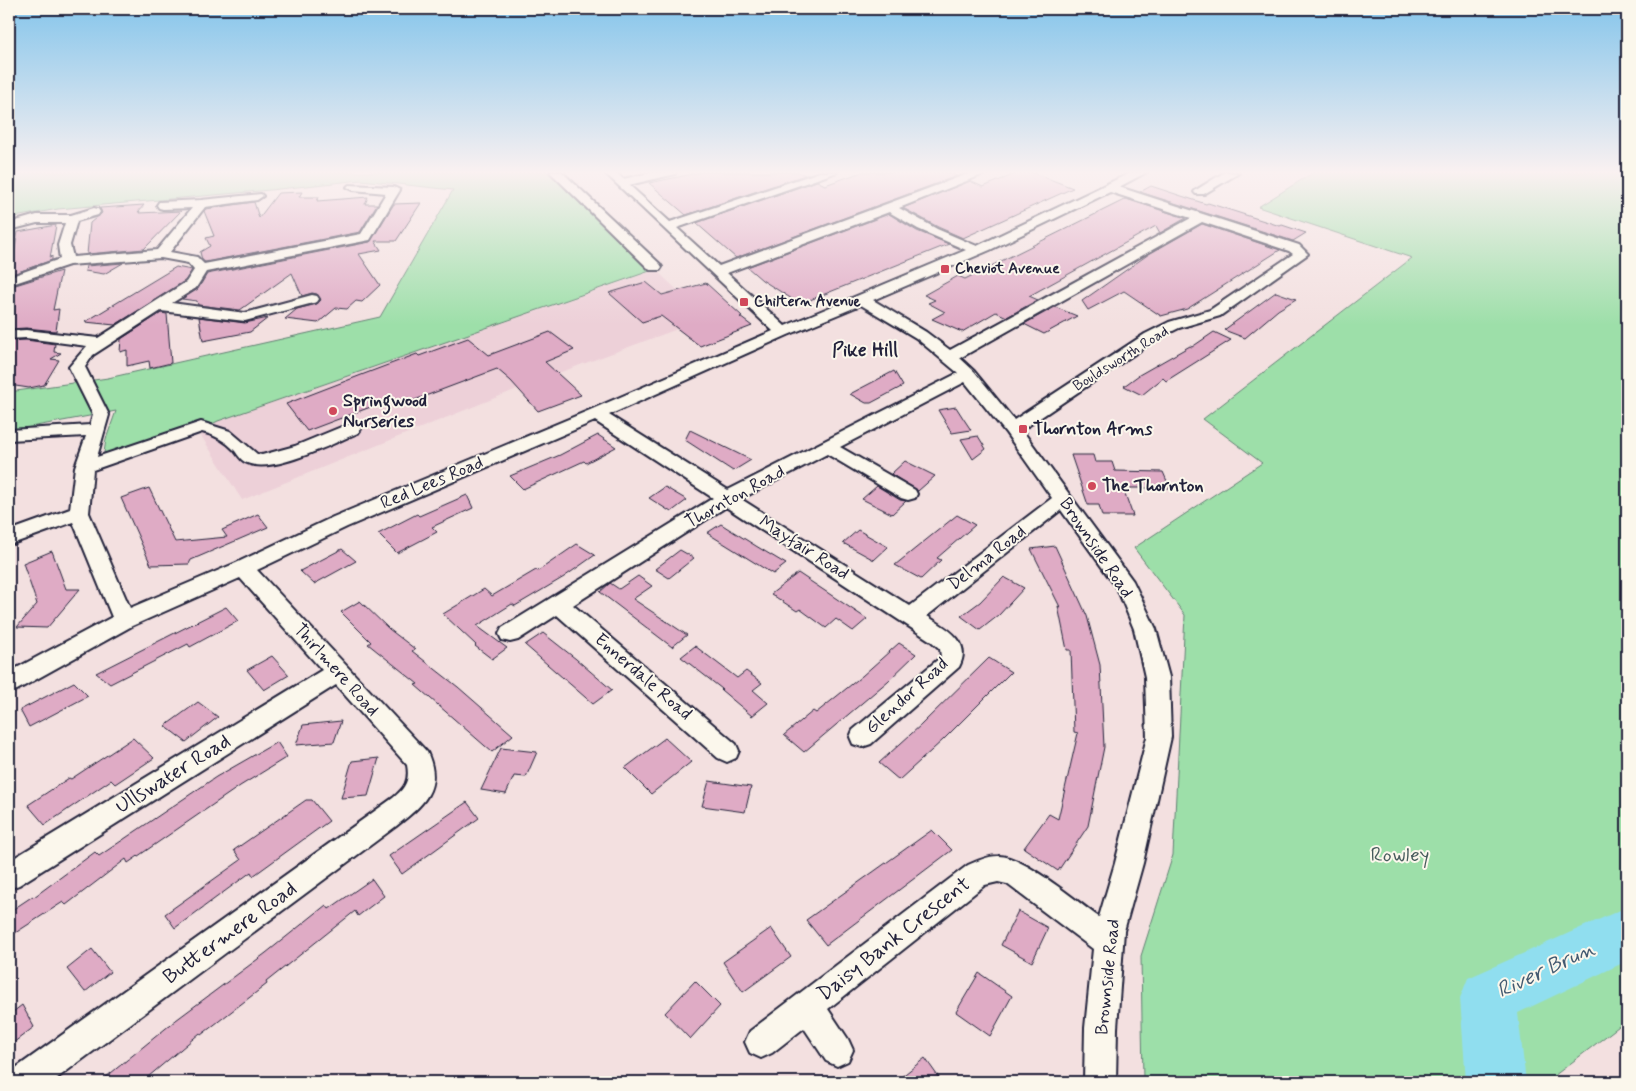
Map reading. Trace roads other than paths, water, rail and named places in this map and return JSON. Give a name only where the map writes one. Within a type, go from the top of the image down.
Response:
[{"type":"street","points":[[67,261],[64,245],[71,223]]},
{"type":"street","points":[[161,254],[187,223]]},
{"type":"street","points":[[124,620],[79,512],[84,467],[101,415],[77,367],[88,352],[191,285],[201,269],[366,237],[374,223]]},
{"type":"street","points":[[609,223],[655,267]]},
{"type":"street","points":[[666,223],[783,332]]},
{"type":"street","points":[[669,226],[678,223]]},
{"type":"street","points":[[719,272],[851,223]]},
{"type":"street","points":[[914,223],[978,250]]},
{"type":"street","name":"Red Lees Road","points":[[9,682],[124,620],[243,568],[340,522],[862,300],[1036,223]]},
{"type":"street","points":[[950,358],[1192,223]]},
{"type":"street","name":"Bouldsworth Road","points":[[1012,430],[1150,337],[1174,326],[1215,313],[1301,254],[1294,248],[1216,223]]},
{"type":"street","points":[[9,281],[67,261],[161,254],[192,260],[201,269]]},
{"type":"street","points":[[159,306],[246,317],[312,299]]},
{"type":"street","name":"Brownside Road","points":[[862,300],[921,335],[968,374],[1012,430],[1126,586],[1145,629],[1157,677],[1159,737],[1129,863],[1109,931],[1101,1028],[1100,1082]]},
{"type":"street","points":[[9,335],[26,334],[101,343]]},
{"type":"street","name":"Thornton Road","points":[[510,634],[728,498],[968,374]]},
{"type":"street","name":"Mayfair Road","points":[[596,414],[911,617]]},
{"type":"street","points":[[84,467],[201,427],[222,432],[251,458],[262,461],[277,458],[352,429]]},
{"type":"street","points":[[9,435],[97,430]]},
{"type":"street","points":[[828,446],[908,494]]},
{"type":"street","name":"Delma Road","points":[[911,617],[1063,499]]},
{"type":"street","points":[[9,538],[79,512]]},
{"type":"street","name":"Thirlmere Road","points":[[243,568],[418,760],[423,774]]},
{"type":"street","name":"Ennerdale Road","points":[[558,604],[727,751]]},
{"type":"street","name":"Glendor Road","points":[[862,737],[951,661],[953,652],[949,644],[911,617]]},
{"type":"street","name":"Ullswater Road","points":[[9,876],[338,672]]},
{"type":"street","name":"Buttermere Road","points":[[25,1082],[386,819],[409,800],[419,788],[423,774]]},
{"type":"street","name":"Daisy Bank Crescent","points":[[761,1042],[978,874],[998,869],[1013,872],[1108,942]]},
{"type":"street","name":"Daisy Bank Crescent","points":[[807,1006],[837,1050]]},
{"type":"waterway","name":"River Brun","points":[[1496,1082],[1488,998],[1627,933]]},
{"type":"place","name":"Cheviot Avenue","points":[[945,269]]},
{"type":"place","name":"Chiltern Avenue","points":[[744,302]]},
{"type":"place","name":"Springwood Nurseries","points":[[333,411]]},
{"type":"place","name":"Thornton Arms","points":[[1023,429]]},
{"type":"place","name":"The Thornton","points":[[1092,486]]},
{"type":"district","name":"Pike Hill","points":[[865,350]]},
{"type":"park label","name":"Rowley","points":[[1400,855]]}]
